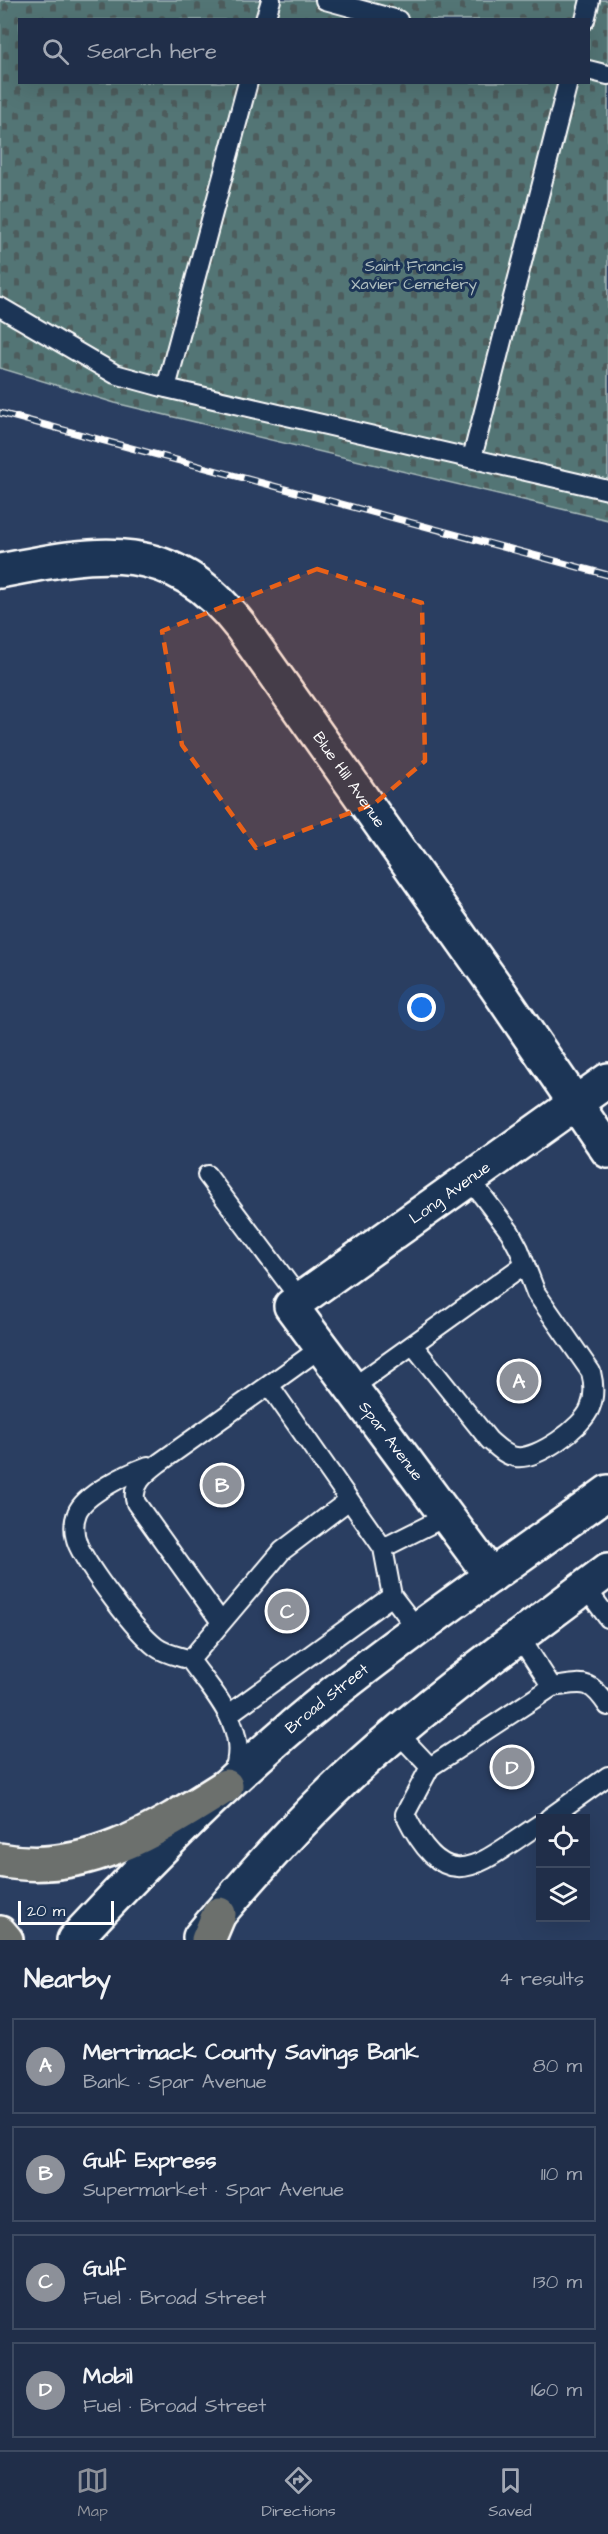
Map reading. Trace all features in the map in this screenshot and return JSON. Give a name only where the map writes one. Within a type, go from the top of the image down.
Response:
[{"type":"highway","points":[[0,1860],[52,1863],[104,1852],[156,1829],[226,1786]]},
{"type":"highway","points":[[0,1933],[6,1940]]},
{"type":"street","name":"Blue Hill Avenue","points":[[0,571],[56,560],[128,557],[155,562],[181,572],[199,582],[216,597],[248,636],[489,977],[608,1151]]},
{"type":"street","name":"Long Avenue","points":[[296,1302],[608,1080]]},
{"type":"street","name":"Spar Avenue","points":[[296,1302],[322,1347],[491,1576]]},
{"type":"street","name":"Broad Street","points":[[74,1940],[226,1786],[314,1709],[491,1576],[608,1492]]},
{"type":"street","points":[[198,1940],[213,1927],[291,1832],[347,1777],[397,1732],[519,1636],[597,1579]]},
{"type":"lane","points":[[266,18],[271,0]]},
{"type":"lane","points":[[325,0],[391,18]]},
{"type":"lane","points":[[586,18],[590,0]]},
{"type":"lane","points":[[590,70],[608,75]]},
{"type":"lane","points":[[166,388],[248,84]]},
{"type":"lane","points":[[472,458],[567,84]]},
{"type":"lane","points":[[0,307],[115,374],[166,388],[608,490]]},
{"type":"lane","points":[[207,1175],[296,1302]]},
{"type":"lane","points":[[413,1345],[489,1440],[501,1450],[515,1457],[530,1457],[542,1451],[583,1422],[590,1409],[594,1384],[591,1372],[536,1293],[510,1232],[470,1178]]},
{"type":"lane","points":[[352,1388],[525,1264]]},
{"type":"lane","points":[[221,1622],[136,1503],[134,1497],[137,1484],[159,1463],[322,1347]]},
{"type":"lane","points":[[269,1385],[383,1548],[392,1596],[418,1630]]},
{"type":"lane","points":[[159,1463],[119,1480],[88,1499],[77,1511],[75,1534],[88,1561],[141,1635],[158,1649],[190,1660],[229,1714],[237,1735],[238,1753],[233,1773],[226,1786]]},
{"type":"lane","points":[[190,1660],[282,1551],[349,1500]]},
{"type":"lane","points":[[383,1548],[447,1516]]},
{"type":"lane","points":[[597,1579],[608,1618]]},
{"type":"lane","points":[[229,1714],[392,1596]]},
{"type":"lane","points":[[519,1636],[552,1687]]},
{"type":"lane","points":[[536,1827],[478,1864],[462,1867],[449,1866],[435,1860],[422,1845],[405,1814],[430,1767],[552,1687],[588,1685],[595,1687],[608,1706]]},
{"type":"lane","points":[[397,1732],[430,1767]]},
{"type":"lane","points":[[555,1814],[608,1776]]},
{"type":"highlighted area","points":[[317,569],[422,603],[425,761],[374,804],[256,848],[182,745],[162,631]]},
{"type":"green space","name":"Saint Francis Xavier Cemetery","points":[[0,0],[608,0],[608,520],[115,403],[0,368]]},
{"type":"railway","points":[[0,413],[608,575]]},
{"type":"place","name":"Merrimack County Savings Bank","points":[[519,1381]]},
{"type":"place","name":"Gulf Express","points":[[222,1485]]},
{"type":"place","name":"Gulf","points":[[287,1611]]},
{"type":"place","name":"Mobil","points":[[512,1767]]}]
